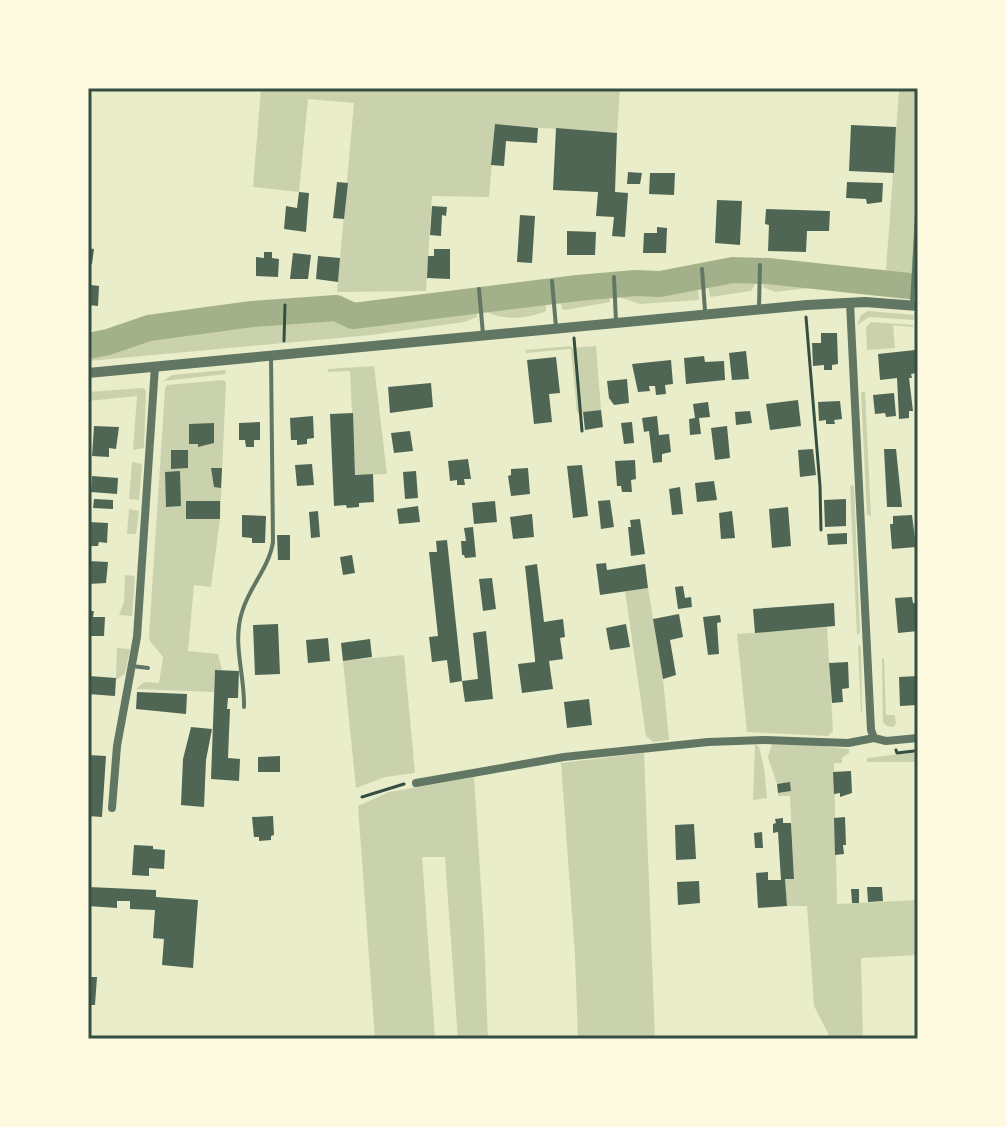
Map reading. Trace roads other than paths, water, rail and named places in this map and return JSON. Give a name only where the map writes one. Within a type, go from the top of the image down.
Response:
[{"type":"street","points":[[850,303],[871,730],[874,738]]},
{"type":"street","points":[[88,373],[807,305],[915,305]]},
{"type":"street","points":[[113,811],[117,746],[137,637],[155,366]]},
{"type":"street","points":[[416,783],[564,757],[708,742],[765,740],[848,743],[874,738],[881,741],[918,738]]},
{"type":"lane","points":[[915,305],[918,196]]},
{"type":"lane","points":[[759,309],[760,265]]},
{"type":"lane","points":[[702,270],[706,314]]},
{"type":"lane","points":[[614,279],[616,322]]},
{"type":"lane","points":[[552,283],[556,327]]},
{"type":"lane","points":[[479,291],[483,334]]},
{"type":"lane","points":[[244,707],[244,677],[239,659],[241,613],[268,559],[273,542],[271,355]]},
{"type":"lane","points":[[132,666],[148,668]]},
{"type":"lane","points":[[106,816],[113,811]]},
{"type":"waterway","points":[[88,346],[149,328],[252,314],[336,308],[353,316],[578,288],[660,284],[733,270],[918,287]]}]
